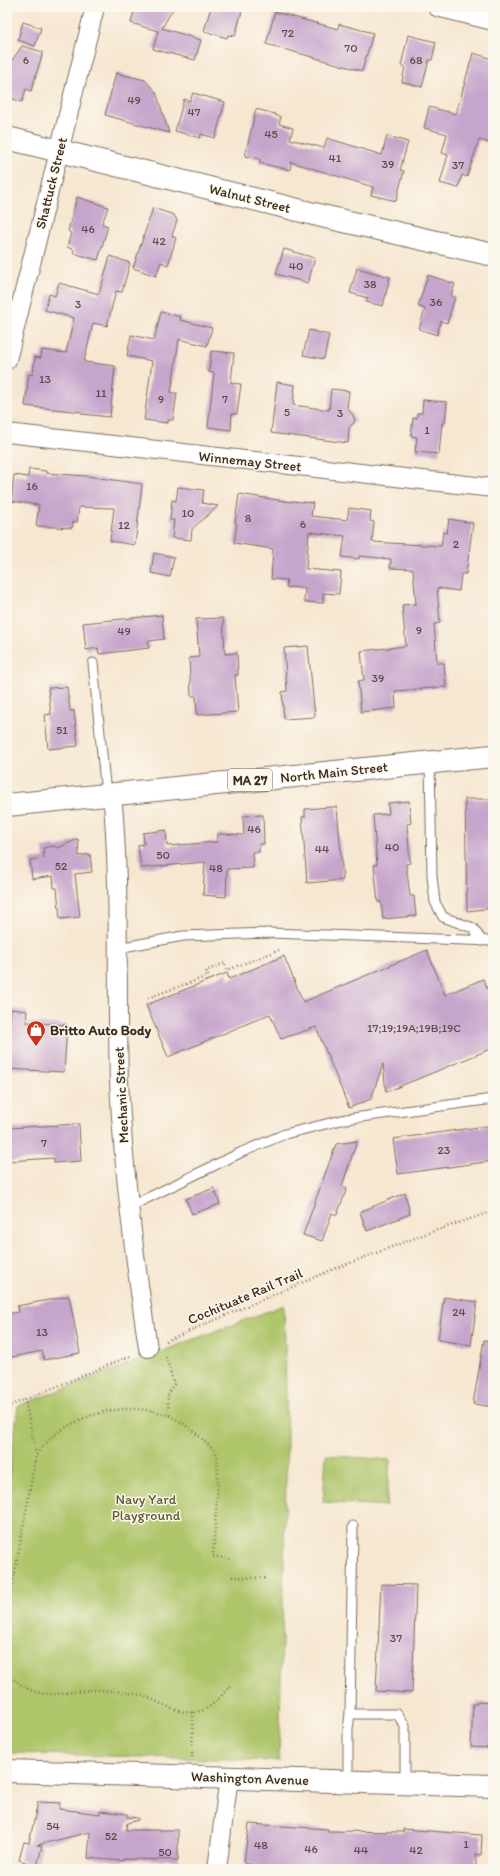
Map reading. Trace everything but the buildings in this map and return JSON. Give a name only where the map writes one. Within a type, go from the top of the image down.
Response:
[{"type":"street","name":"Shattuck Street","points":[[7,360],[96,7]]},
{"type":"street","points":[[437,7],[493,21]]},
{"type":"street","name":"Walnut Street","points":[[7,138],[322,216],[493,255]]},
{"type":"street","name":"Winnemay Street","points":[[7,433],[493,488]]},
{"type":"street","name":"North Main Street","points":[[7,805],[493,756]]},
{"type":"street","name":"Mechanic Street","points":[[109,794],[117,871],[119,1080],[129,1207],[155,1346]]},
{"type":"street","name":"Washington Avenue","points":[[7,1771],[493,1786]]},
{"type":"street","points":[[217,1869],[229,1777]]},
{"type":"lane","points":[[93,663],[109,794]]},
{"type":"lane","points":[[430,762],[432,876],[435,902],[444,917],[473,928],[482,941]]},
{"type":"lane","points":[[118,948],[183,936],[270,933],[493,941]]},
{"type":"lane","points":[[129,1207],[242,1152],[285,1134],[346,1119],[493,1099]]},
{"type":"lane","points":[[348,1781],[353,1526]]},
{"type":"lane","points":[[350,1714],[397,1714],[405,1726],[405,1783]]},
{"type":"path","points":[[148,998],[208,976],[206,971],[224,963],[227,970],[282,949]]},
{"type":"path","name":"Cochituate Rail Trail","points":[[7,1407],[155,1346],[329,1271],[420,1236],[493,1211]]},
{"type":"path","points":[[155,1346],[174,1384],[169,1391],[167,1402],[170,1416]]},
{"type":"path","points":[[7,1616],[36,1454],[26,1399]]},
{"type":"path","points":[[36,1454],[49,1439],[63,1429],[89,1417],[116,1410],[147,1410],[170,1416],[204,1440],[217,1454],[218,1482],[213,1556],[233,1560]]},
{"type":"path","points":[[232,1577],[265,1578]]},
{"type":"path","points":[[7,1674],[17,1682],[35,1692],[43,1694],[50,1695],[97,1690],[121,1692],[159,1702],[182,1712],[201,1711],[216,1701],[231,1685]]},
{"type":"path","points":[[192,1763],[193,1711]]},
{"type":"green space","name":"Navy Yard Playground","points":[[284,1305],[287,1438],[279,1761],[7,1753],[7,1494],[18,1406]]},
{"type":"green space","points":[[326,1455],[390,1460],[386,1506],[323,1502]]},
{"type":"place","name":"Britto Auto Body","points":[[36,1047]]}]
